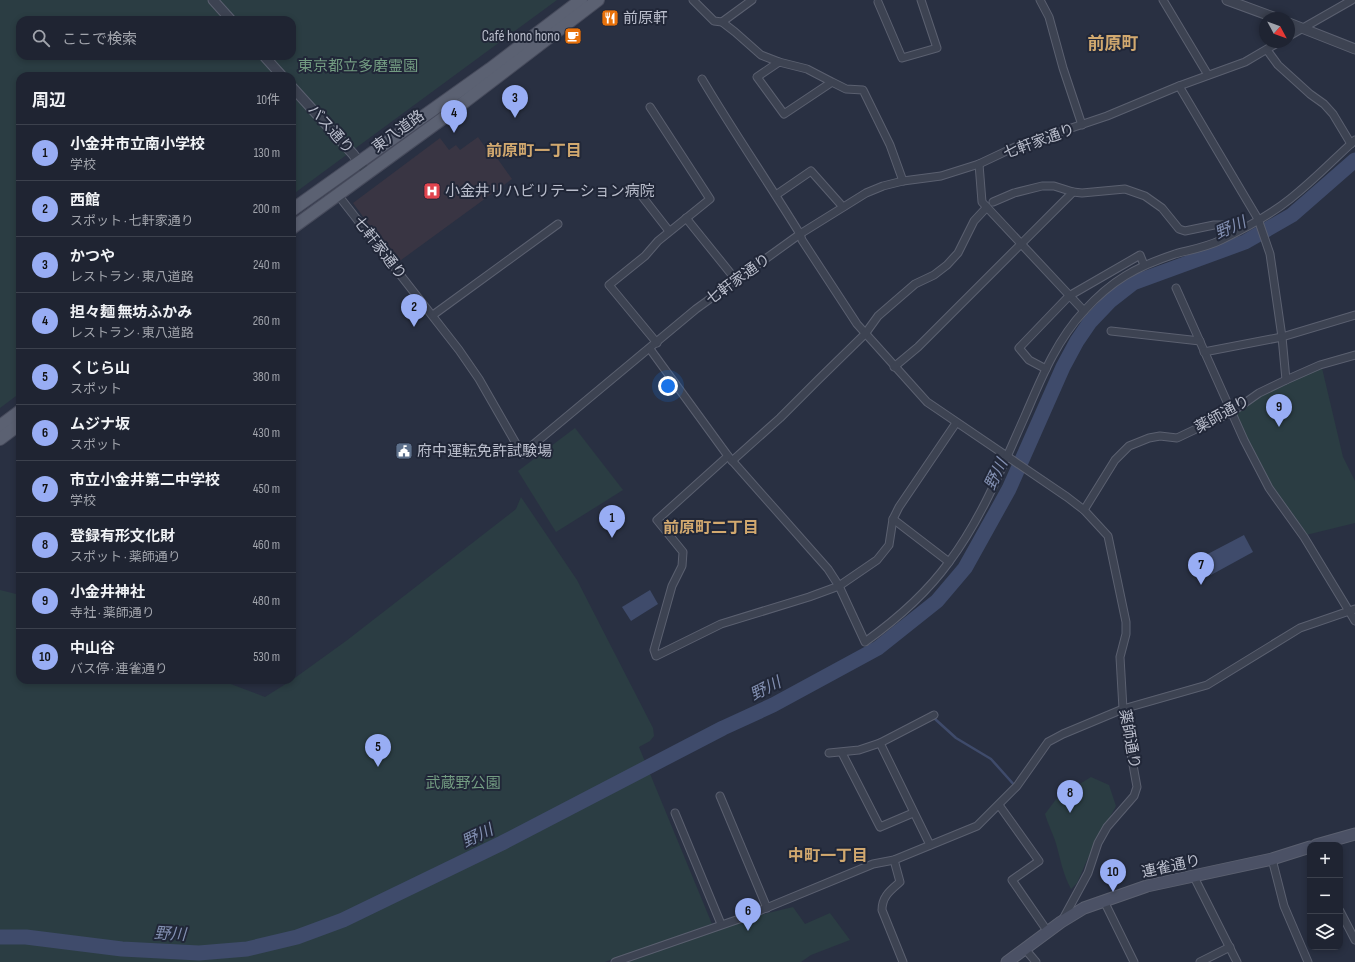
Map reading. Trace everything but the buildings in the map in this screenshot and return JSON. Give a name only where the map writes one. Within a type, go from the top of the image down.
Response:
[{"type":"main road","name":"東八道路","points":[[296,209],[359,161],[490,69],[581,0]]},
{"type":"main road","name":"東八道路","points":[[296,225],[442,119],[598,0]]},
{"type":"main road","points":[[296,210],[313,203],[334,187],[340,188],[340,193]]},
{"type":"main road","points":[[0,426],[16,414]]},
{"type":"main road","points":[[0,439],[16,427]]},
{"type":"main road","points":[[1327,842],[1355,834]]},
{"type":"main road","name":"連雀通り","points":[[1007,962],[1061,922],[1084,908],[1147,886],[1272,859],[1307,848]]},
{"type":"street","points":[[213,0],[227,16]]},
{"type":"street","points":[[693,0],[714,21],[722,22],[740,35],[761,55],[780,62],[808,69],[846,89],[863,90],[890,145],[903,181]]},
{"type":"street","points":[[722,22],[752,0]]},
{"type":"street","points":[[879,1],[902,58],[937,48],[921,0]]},
{"type":"street","points":[[1040,0],[1044,11],[1049,17],[1063,68],[1082,125]]},
{"type":"street","points":[[1163,0],[1208,76]]},
{"type":"street","points":[[1226,0],[1259,12]]},
{"type":"street","points":[[1295,32],[1352,0]]},
{"type":"street","points":[[1295,26],[1355,49]]},
{"type":"street","name":"七軒家通り","points":[[340,193],[433,315],[479,379],[522,454],[696,309],[800,234],[866,193],[883,186],[903,181],[941,176],[979,164],[1015,147],[1082,125],[1178,86],[1245,62],[1270,48]]},
{"type":"street","points":[[650,348],[730,459],[828,569],[839,586],[865,642],[890,624],[913,604],[949,562],[975,523],[1046,369],[1065,334],[1084,311],[1106,290],[1128,273],[1144,265],[1220,241],[1258,219],[1293,196],[1353,142],[1324,104],[1304,90],[1278,65],[1267,50]]},
{"type":"street","points":[[268,60],[278,72]]},
{"type":"street","points":[[780,62],[757,77],[784,114],[832,82]]},
{"type":"street","points":[[702,79],[724,117],[776,195],[817,264],[865,334],[894,367],[927,402],[956,423],[1036,475],[1084,510]]},
{"type":"street","points":[[1178,86],[1258,219],[1270,252],[1282,336],[1286,380]]},
{"type":"street","name":"バス通り","points":[[296,91],[368,173]]},
{"type":"street","points":[[650,107],[710,199],[658,241],[645,256],[609,285],[657,343]]},
{"type":"street","points":[[979,164],[982,202],[1084,311]]},
{"type":"street","points":[[776,195],[811,171],[843,207]]},
{"type":"street","points":[[993,202],[1014,193],[1042,186],[1054,186],[1082,193],[1125,189],[1150,200],[1162,208],[1179,229],[1185,231],[1214,225],[1228,225],[1241,229]]},
{"type":"street","points":[[894,367],[918,347],[1074,192]]},
{"type":"street","points":[[641,195],[669,232]]},
{"type":"street","points":[[956,423],[899,507],[893,519],[889,545],[877,560],[839,586],[809,597],[721,624],[656,656],[654,650],[672,586],[682,566],[683,552],[657,520],[780,418],[865,334],[878,316],[916,284],[934,275],[946,265],[958,253],[974,222],[987,208]]},
{"type":"street","points":[[686,218],[736,280]]},
{"type":"street","points":[[433,315],[558,224]]},
{"type":"street","points":[[1046,369],[1030,360],[1019,348],[1069,296],[1140,255],[1144,265]]},
{"type":"street","points":[[1176,288],[1204,352],[1269,488],[1304,537],[1352,610],[1355,621]]},
{"type":"street","points":[[1204,352],[1282,336],[1355,315]]},
{"type":"street","points":[[1111,331],[1200,342]]},
{"type":"street","name":"薬師通り","points":[[1061,922],[1088,873],[1098,843],[1107,827],[1134,796],[1137,787],[1123,709],[1120,657],[1126,634],[1126,622],[1108,536],[1084,510],[1115,460],[1129,446],[1148,438],[1160,436],[1177,438],[1232,412],[1259,393],[1286,380],[1326,363],[1355,355]]},
{"type":"street","points":[[893,519],[949,562]]},
{"type":"street","points":[[615,962],[721,924],[742,918],[873,864],[894,860],[977,826],[1017,786],[1048,742],[1062,734],[1123,709],[1207,685],[1300,628],[1352,610]]},
{"type":"street","points":[[829,753],[842,753],[859,750],[880,743],[934,715]]},
{"type":"street","points":[[880,743],[930,845]]},
{"type":"street","points":[[842,753],[880,827],[913,813]]},
{"type":"street","points":[[720,796],[767,908]]},
{"type":"street","points":[[999,804],[1039,861],[1012,880],[1048,932]]},
{"type":"street","points":[[675,813],[721,924]]},
{"type":"street","points":[[1272,859],[1284,906],[1308,962]]},
{"type":"street","points":[[894,860],[900,882],[887,894],[882,902],[882,910],[903,962]]},
{"type":"street","points":[[1194,877],[1237,962]]},
{"type":"street","points":[[1104,901],[1134,962]]},
{"type":"street","points":[[1342,914],[1355,940]]},
{"type":"street","points":[[1200,962],[1230,947]]},
{"type":"street","points":[[1025,949],[1036,962]]},
{"type":"shaded area","name":"小金井リハビリテーション病院","points":[[478,137],[490,154],[492,151],[512,179],[397,263],[353,203],[440,138],[449,150],[456,145],[460,150]]},
{"type":"green space","name":"東京都立多磨霊園","points":[[0,0],[557,0],[296,192],[296,72],[16,72],[16,396],[0,408]]},
{"type":"green space","points":[[1322,368],[1343,457],[1355,481],[1355,523],[1306,535],[1271,486],[1234,412],[1276,388]]},
{"type":"green space","points":[[575,428],[623,490],[556,532],[518,471]]},
{"type":"green space","name":"武蔵野公園","points":[[521,497],[577,580],[653,728],[654,736],[650,741],[639,747],[712,924],[605,962],[0,962],[0,590],[16,594],[16,684],[231,684],[265,697],[286,684],[296,684],[296,677],[346,641],[516,509]]},
{"type":"green space","points":[[1091,777],[1109,785],[1116,806],[1088,858],[1077,883],[1071,889],[1064,873],[1056,843],[1045,814],[1057,798]]},
{"type":"green space","points":[[793,907],[805,924],[830,913],[850,940],[811,955],[801,962],[623,962],[747,918]]},
{"type":"water","points":[[1244,535],[1253,552],[1211,575],[1202,557]]},
{"type":"water","points":[[650,590],[658,604],[631,621],[622,607]]},
{"type":"waterway","name":"野川","points":[[0,937],[26,937],[122,949],[199,953],[247,949],[297,937],[343,920],[502,843],[723,728],[773,705],[878,648],[937,601],[965,568],[1009,489],[1063,367],[1077,341],[1090,322],[1110,301],[1133,283],[1245,242],[1292,215],[1355,160]]},
{"type":"waterway","points":[[935,719],[956,738],[991,759],[1016,787]]},
{"type":"place","name":"前原軒","points":[[610,18]]},
{"type":"place","name":"Café hono hono","points":[[573,36]]},
{"type":"place","name":"かつや","points":[[515,118]]},
{"type":"place","name":"担々麺 無坊ふかみ","points":[[454,133]]},
{"type":"place","name":"小金井リハビリテーション病院","points":[[432,191]]},
{"type":"place","name":"西館","points":[[414,327]]},
{"type":"place","name":"小金井神社","points":[[1279,427]]},
{"type":"place","name":"府中運転免許試験場","points":[[404,451]]},
{"type":"place","name":"小金井市立南小学校","points":[[612,538]]},
{"type":"place","name":"市立小金井第二中学校","points":[[1201,585]]},
{"type":"place","name":"くじら山","points":[[378,767]]},
{"type":"place","name":"登録有形文化財","points":[[1070,813]]},
{"type":"place","name":"中山谷","points":[[1113,892]]},
{"type":"place","name":"ムジナ坂","points":[[748,931]]},
{"type":"district","name":"前原町","points":[[1113,43]]},
{"type":"district","name":"前原町一丁目","points":[[534,150]]},
{"type":"district","name":"前原町二丁目","points":[[711,527]]},
{"type":"district","name":"中町一丁目","points":[[828,855]]}]
